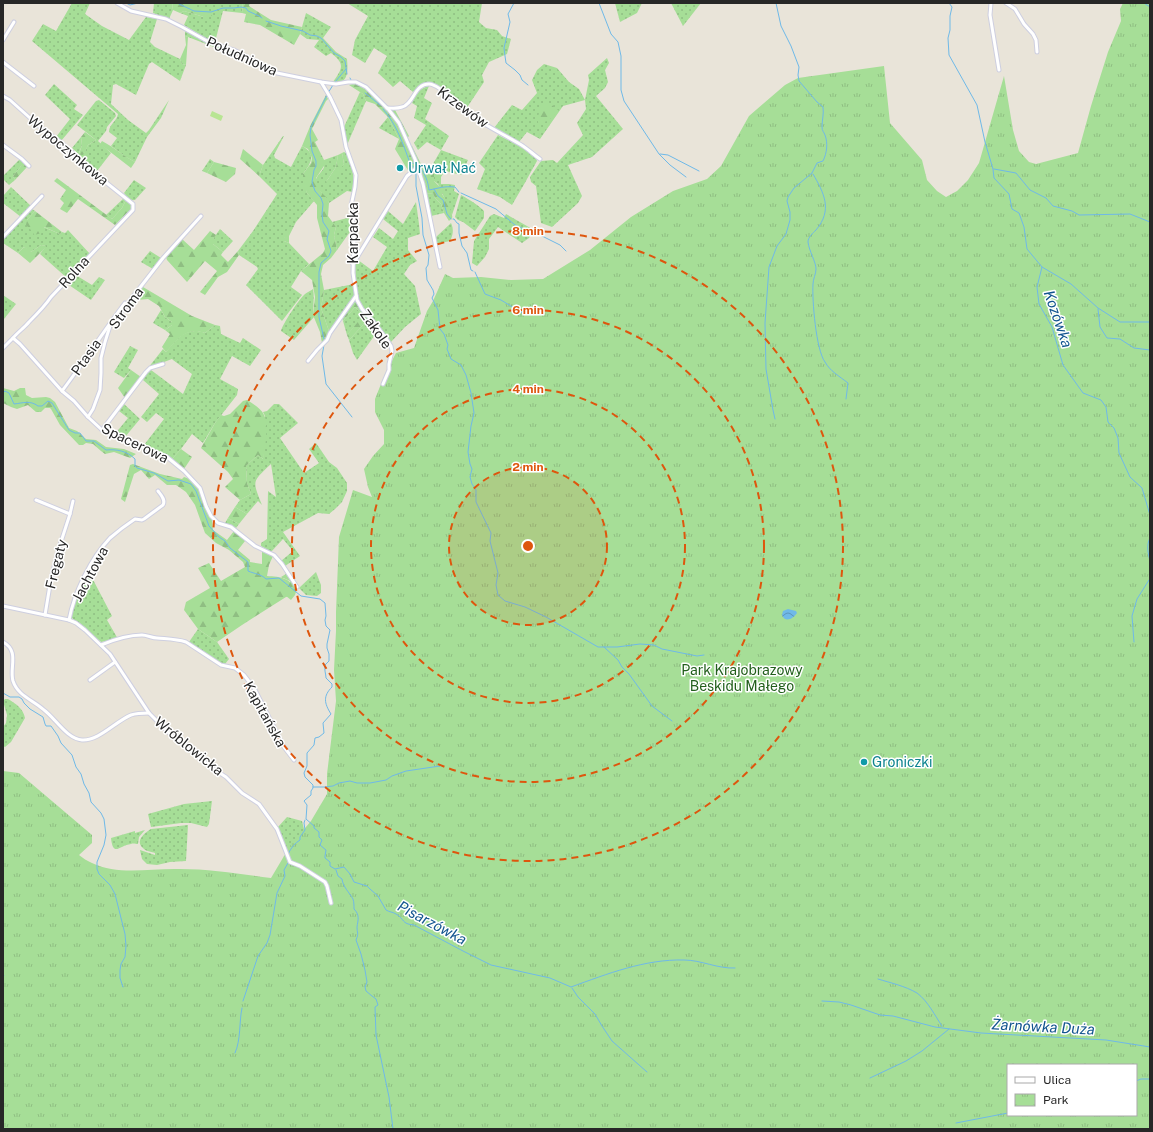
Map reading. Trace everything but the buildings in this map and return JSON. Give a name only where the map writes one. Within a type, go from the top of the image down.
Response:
[{"type":"street","name":"Południowa","points":[[117,3],[131,11],[166,19],[207,41],[234,50],[277,73],[336,84],[356,82],[366,87],[387,108],[399,123],[418,167],[428,205],[440,267]]},
{"type":"street","points":[[991,3],[990,15],[999,70]]},
{"type":"street","points":[[1006,3],[1014,9],[1036,40],[1037,52]]},
{"type":"street","points":[[3,40],[14,22]]},
{"type":"street","points":[[3,62],[34,86]]},
{"type":"street","name":"Karpacka","points":[[321,82],[341,120],[346,147],[356,175],[351,206],[354,238],[353,264],[356,296]]},
{"type":"street","name":"Krzewów","points":[[387,108],[402,107],[408,104],[420,87],[425,84],[430,84],[436,87],[465,111],[523,146],[540,159]]},
{"type":"street","name":"Wypoczynkowa","points":[[3,96],[10,100],[40,127],[62,143],[98,176],[133,204]]},
{"type":"street","points":[[3,145],[22,159],[28,166]]},
{"type":"street","points":[[353,264],[407,176],[418,167]]},
{"type":"street","points":[[3,237],[42,196]]},
{"type":"street","name":"Rolna","points":[[13,338],[132,210],[133,204]]},
{"type":"street","name":"Stroma","points":[[88,417],[93,409],[100,390],[101,358],[110,326],[163,258],[201,216]]},
{"type":"street","points":[[308,361],[327,340],[330,333],[356,296]]},
{"type":"street","name":"Zakole","points":[[356,296],[362,309],[387,340],[392,351],[389,370],[383,384]]},
{"type":"street","name":"Ptasia","points":[[62,391],[125,302]]},
{"type":"street","points":[[3,348],[13,338]]},
{"type":"street","name":"Spacerowa","points":[[13,338],[62,391],[74,401],[102,430],[167,456],[198,485],[202,491],[206,506],[211,516],[218,523],[231,527],[255,546],[274,555],[282,564],[297,587]]},
{"type":"street","points":[[102,430],[146,372],[150,368],[163,364]]},
{"type":"street","name":"Jachtowa","points":[[69,620],[81,584],[105,544],[135,519],[144,519],[163,505],[165,502],[158,491]]},
{"type":"street","points":[[36,500],[70,514]]},
{"type":"street","name":"Fregaty","points":[[45,615],[58,551],[73,501]]},
{"type":"street","name":"Wróblowicka","points":[[3,606],[69,620],[81,626],[110,654],[149,713],[168,732],[192,752],[226,777],[242,793],[259,804],[277,829],[290,862],[300,866],[325,882],[331,902]]},
{"type":"street","name":"Kapitańska","points":[[101,645],[114,640],[137,635],[180,640],[186,642],[220,664],[239,670],[254,688],[278,738],[294,760]]},
{"type":"street","points":[[3,642],[10,649],[13,660],[13,681],[22,694],[44,710],[67,732],[76,738],[81,740],[96,736],[132,715],[149,713]]},
{"type":"street","points":[[90,680],[115,662]]},
{"type":"green space","points":[[72,3],[90,3],[85,14],[102,26],[129,40],[146,17],[157,19],[150,42],[155,47],[180,59],[182,64],[186,65],[180,81],[152,62],[149,64],[136,95],[116,84],[113,85],[111,104],[128,120],[146,133],[169,100],[161,118],[147,137],[135,162],[111,146],[117,138],[109,132],[109,129],[118,114],[32,41],[43,24],[56,31]]},
{"type":"green space","points":[[154,3],[172,3],[173,10],[169,19],[153,13]]},
{"type":"green space","points":[[172,3],[184,3],[210,11],[212,16],[204,17],[184,11],[180,13],[173,10]]},
{"type":"green space","points":[[184,3],[243,3],[242,13],[223,11],[215,42],[208,40],[184,25],[188,16],[180,13],[184,11],[204,17]]},
{"type":"green space","points":[[243,3],[250,3],[249,6],[271,20],[302,27],[294,45],[260,25],[244,22],[246,14],[242,13]]},
{"type":"green space","points":[[347,3],[482,3],[479,22],[486,28],[497,30],[502,36],[511,39],[507,54],[489,62],[482,75],[484,82],[466,109],[434,84],[425,84],[413,92],[400,81],[393,87],[378,73],[387,56],[374,48],[365,63],[352,55],[355,40],[368,16]]},
{"type":"green space","points":[[615,3],[642,3],[637,13],[620,22]]},
{"type":"green space","points":[[671,3],[701,3],[683,26]]},
{"type":"green space","name":"Park Krajobrazowy Beskidu Małego","points":[[1123,3],[1150,3],[1150,1129],[3,1129],[3,771],[19,773],[92,835],[92,843],[79,855],[102,867],[124,870],[191,869],[271,878],[290,846],[311,821],[327,794],[327,774],[336,701],[334,670],[339,537],[353,490],[372,497],[364,469],[384,444],[384,430],[375,412],[375,399],[385,374],[396,353],[414,348],[427,311],[445,274],[453,278],[481,277],[511,280],[543,279],[590,250],[631,217],[673,191],[707,179],[721,166],[749,116],[785,85],[798,78],[884,66],[890,123],[922,160],[927,180],[937,191],[946,197],[957,191],[968,180],[979,163],[1004,76],[1013,130],[1019,151],[1029,162],[1036,164],[1078,153],[1108,52],[1121,21],[1120,9]]},
{"type":"green space","points":[[306,13],[331,27],[323,38],[336,52],[347,59],[347,72],[345,79],[342,81],[333,82],[340,70],[341,66],[339,60],[331,53],[326,56],[314,47],[319,40],[307,39],[300,34]]},
{"type":"green space","points":[[185,30],[229,49],[231,52],[185,36]]},
{"type":"green space","points":[[185,36],[188,37],[186,65],[182,64],[180,59],[186,45]]},
{"type":"green space","points":[[607,58],[609,63],[605,70],[608,82],[605,88],[596,96],[623,129],[592,157],[568,165],[582,196],[578,203],[552,227],[541,223],[536,186],[531,182],[530,177],[541,161],[553,160],[557,163],[583,135],[577,123],[586,109],[585,100],[589,80],[588,75]]},
{"type":"green space","points":[[544,64],[557,68],[569,82],[579,89],[585,100],[563,106],[540,139],[527,132],[519,142],[494,128],[512,105],[522,110],[537,93],[532,80],[537,70]]},
{"type":"green space","points":[[356,83],[379,101],[394,118],[404,134],[417,167],[409,172],[395,149],[399,139],[388,117],[375,104],[366,101],[363,94],[349,85]]},
{"type":"green space","points":[[54,84],[77,105],[74,109],[83,115],[61,141],[56,137],[70,119],[45,95]]},
{"type":"green space","points":[[429,86],[424,98],[432,103],[425,119],[449,136],[441,150],[427,142],[418,150],[414,143],[426,125],[414,118],[417,106],[412,103],[418,92]]},
{"type":"green space","points":[[360,92],[363,94],[366,101],[347,145],[344,127]]},
{"type":"green space","points":[[326,95],[328,99],[312,129],[318,140],[315,142],[324,160],[324,166],[316,178],[317,184],[329,203],[328,216],[336,227],[334,235],[337,250],[323,265],[321,274],[324,290],[321,308],[329,331],[326,339],[322,343],[320,332],[313,315],[315,297],[312,280],[301,271],[323,253],[325,249],[317,218],[317,205],[307,193],[303,182],[303,174],[311,163],[312,158],[308,149],[302,146],[311,124]]},
{"type":"green space","points":[[99,100],[115,113],[116,116],[98,141],[111,153],[97,171],[72,148],[81,137],[82,145],[79,153],[84,153],[88,145],[96,140],[77,125],[96,101]]},
{"type":"green space","points":[[547,101],[559,111],[548,121],[538,123],[538,116],[542,105]]},
{"type":"green space","points":[[391,110],[395,110],[409,136],[407,138],[400,124]]},
{"type":"green space","points":[[212,111],[223,116],[221,121],[210,116]]},
{"type":"green space","points":[[388,117],[399,139],[379,128]]},
{"type":"green space","points":[[85,132],[96,140],[88,145],[84,154],[82,155],[79,154],[82,145],[81,137]]},
{"type":"green space","points":[[498,135],[520,146],[536,158],[537,161],[512,205],[500,197],[477,189],[485,169],[479,163]]},
{"type":"green space","points":[[283,136],[274,155],[275,158],[291,167],[302,146],[310,152],[311,159],[303,174],[307,193],[314,201],[294,226],[292,226],[285,237],[284,241],[289,243],[309,264],[301,271],[291,287],[302,295],[282,321],[246,285],[258,269],[239,255],[238,251],[277,194],[259,176],[263,165]]},
{"type":"green space","points":[[102,141],[135,162],[131,168],[100,144]]},
{"type":"green space","points":[[412,146],[422,166],[430,169],[434,174],[434,181],[443,190],[442,194],[452,213],[452,218],[449,221],[441,204],[435,198],[433,193],[426,194],[411,147]]},
{"type":"green space","points":[[243,149],[263,165],[259,176],[240,159]]},
{"type":"green space","points":[[441,150],[468,160],[461,175],[445,171],[441,177],[441,184],[455,185],[454,191],[459,194],[452,215],[438,184],[434,181],[434,174],[430,169]]},
{"type":"green space","points":[[342,153],[346,153],[353,172],[352,192],[347,191],[329,203],[317,187],[316,179],[324,167],[324,160],[338,155],[336,167],[326,182],[344,164]]},
{"type":"green space","points":[[342,153],[344,164],[329,185],[326,182],[336,167],[338,155]]},
{"type":"green space","points":[[20,159],[24,162],[13,176],[15,180],[9,185],[3,179],[3,176]]},
{"type":"green space","points":[[210,159],[214,162],[207,173],[202,171]]},
{"type":"green space","points":[[24,162],[27,167],[15,180],[13,176]]},
{"type":"green space","points":[[214,162],[236,168],[235,174],[226,182],[207,173]]},
{"type":"green space","points":[[57,178],[112,219],[122,208],[126,200],[131,204],[131,209],[115,225],[78,199],[67,213],[60,209],[64,203],[60,199],[66,190],[54,181]]},
{"type":"green space","points":[[134,180],[146,188],[135,200],[132,200],[124,193]]},
{"type":"green space","points":[[11,187],[31,206],[21,217],[3,203],[3,196]]},
{"type":"green space","points":[[433,193],[435,198],[441,204],[444,213],[431,216],[426,194]]},
{"type":"green space","points":[[461,195],[479,206],[484,211],[484,218],[475,231],[455,217]]},
{"type":"green space","points":[[124,198],[126,200],[122,208],[112,219],[106,215]]},
{"type":"green space","points":[[416,202],[420,234],[408,238],[408,250],[417,261],[410,265],[404,274],[415,286],[421,314],[405,327],[391,342],[369,316],[357,297],[355,265],[358,260],[373,271],[387,247],[373,237],[379,228],[393,239],[398,231],[383,219],[388,211],[403,224]]},
{"type":"green space","points":[[32,209],[35,211],[27,220],[60,234],[62,232],[65,233],[68,230],[90,254],[67,278],[40,254],[46,246],[41,245],[31,252],[24,247],[18,253],[3,243],[3,238]]},
{"type":"green space","points":[[35,211],[62,232],[60,234],[44,227],[42,233],[34,235],[26,225],[27,220]]},
{"type":"green space","points":[[494,214],[504,218],[506,214],[534,230],[529,238],[522,243],[498,227],[489,239],[489,249],[485,257],[477,266],[472,263],[474,241],[490,216]]},
{"type":"green space","points":[[351,217],[352,229],[337,250],[334,235],[336,227],[332,222]]},
{"type":"green space","points":[[451,223],[453,232],[450,241],[436,244],[435,238]]},
{"type":"green space","points":[[294,226],[289,236],[289,243],[283,239],[285,237],[285,232]]},
{"type":"green space","points":[[220,229],[233,241],[223,252],[213,244],[213,239]]},
{"type":"green space","points":[[210,231],[216,235],[213,239],[213,244],[223,252],[221,255],[228,262],[238,251],[239,255],[227,272],[218,277],[205,295],[200,292],[217,271],[205,261],[187,282],[166,257],[182,239],[194,250]]},
{"type":"green space","points":[[41,245],[47,246],[30,263],[18,253],[24,247],[31,252]]},
{"type":"green space","points":[[150,251],[161,258],[153,269],[141,262]]},
{"type":"green space","points":[[74,274],[92,285],[99,277],[105,280],[91,300],[66,283]]},
{"type":"green space","points":[[354,284],[354,296],[351,302],[329,331],[321,308],[324,290]]},
{"type":"green space","points":[[143,287],[192,316],[215,325],[205,333],[192,331],[182,335],[166,352],[162,347],[170,334],[165,330],[172,325],[172,322],[165,317],[159,306],[148,299],[138,300],[132,307],[129,304]]},
{"type":"green space","points":[[313,289],[314,317],[294,340],[281,331],[282,328],[299,301],[305,294]]},
{"type":"green space","points":[[3,295],[16,304],[4,319],[3,318]]},
{"type":"green space","points":[[355,301],[378,330],[377,332],[365,320],[363,325],[349,340],[347,335],[362,317],[361,313],[355,307],[343,321],[342,318]]},
{"type":"green space","points":[[355,307],[363,317],[347,335],[343,321]]},
{"type":"green space","points":[[161,310],[165,317],[172,322],[172,325],[165,330],[153,323]]},
{"type":"green space","points":[[365,320],[377,332],[357,360],[349,340],[363,325]]},
{"type":"green space","points":[[215,325],[220,326],[221,334],[240,343],[243,338],[261,350],[250,366],[232,356],[220,379],[238,389],[237,395],[215,423],[203,443],[192,434],[172,459],[167,455],[144,445],[164,419],[156,413],[147,422],[141,417],[159,394],[143,380],[147,373],[151,370],[183,394],[192,374],[172,359],[148,368],[163,349],[166,352],[182,335],[192,331],[205,333]]},
{"type":"green space","points":[[130,346],[138,350],[128,368],[131,370],[124,378],[114,372]]},
{"type":"green space","points":[[131,370],[141,377],[125,398],[118,388]]},
{"type":"green space","points":[[3,388],[14,391],[20,388],[25,388],[26,395],[32,398],[50,398],[55,402],[69,428],[77,431],[86,439],[96,440],[106,447],[124,449],[136,454],[130,458],[114,452],[105,454],[93,444],[86,443],[79,445],[60,425],[50,408],[45,408],[41,412],[36,412],[28,405],[17,409],[11,407],[3,403]]},
{"type":"green space","points":[[247,400],[259,408],[263,413],[266,424],[266,437],[263,459],[258,455],[246,466],[247,483],[251,494],[240,500],[225,487],[233,479],[228,472],[201,448],[221,415],[224,416],[230,414],[243,401]]},
{"type":"green space","points":[[124,404],[140,419],[125,437],[115,434],[128,418],[119,411]]},
{"type":"green space","points":[[274,404],[279,404],[298,423],[280,438],[304,473],[319,463],[309,449],[316,443],[329,462],[337,468],[347,483],[347,491],[342,502],[329,514],[318,513],[283,532],[300,556],[285,566],[281,561],[293,551],[283,539],[271,552],[261,546],[261,543],[267,539],[268,491],[276,497],[271,464],[257,478],[255,486],[262,505],[258,501],[247,514],[235,507],[240,500],[251,494],[247,483],[246,466],[258,455],[263,459],[265,416],[263,412],[267,411]]},
{"type":"green space","points":[[181,449],[192,457],[184,469],[172,459]]},
{"type":"green space","points":[[133,464],[160,474],[182,479],[184,477],[190,479],[198,487],[207,512],[212,520],[213,530],[227,540],[234,531],[245,541],[238,550],[250,560],[250,562],[262,564],[262,551],[273,556],[269,565],[267,576],[285,579],[291,584],[294,593],[217,642],[198,629],[184,610],[186,602],[210,588],[198,568],[209,563],[221,581],[245,567],[243,562],[229,550],[216,543],[205,533],[195,505],[186,492],[176,485],[167,485],[155,475],[149,479],[141,470],[134,474],[125,502],[121,499],[130,465]]},
{"type":"green space","points":[[235,507],[247,514],[239,524],[228,518]]},
{"type":"green space","points":[[228,518],[239,524],[236,528],[225,523]]},
{"type":"green space","points":[[89,572],[112,616],[107,620],[118,639],[101,642],[72,618],[75,601]]},
{"type":"green space","points":[[316,572],[321,585],[321,593],[317,596],[306,595],[299,588]]},
{"type":"green space","points":[[286,574],[297,589],[291,600],[286,596],[290,581],[281,577]]},
{"type":"green space","points":[[198,629],[217,642],[229,659],[225,664],[219,662],[189,642]]},
{"type":"green space","points":[[8,699],[19,707],[25,718],[11,742],[5,747],[3,746],[3,727],[6,723],[7,715],[3,701]]},
{"type":"green space","points":[[212,801],[209,824],[207,827],[191,823],[181,823],[151,827],[148,814],[184,804]]},
{"type":"green space","points":[[287,817],[302,821],[305,833],[289,858],[278,827]]},
{"type":"green space","points":[[188,825],[186,861],[157,865],[147,864],[142,859],[140,850],[155,855],[155,853],[144,849],[140,843],[141,837],[148,831],[151,829]]},
{"type":"green space","points":[[145,830],[139,837],[138,844],[127,845],[118,849],[113,848],[111,838],[135,831],[135,833]]},
{"type":"water","points":[[788,609],[796,611],[797,613],[789,619],[785,619],[782,615],[783,611]]},
{"type":"waterway","points":[[126,3],[130,5],[138,3]]},
{"type":"waterway","points":[[177,3],[194,11],[211,12],[223,8],[241,7],[246,8],[248,11],[262,18]]},
{"type":"waterway","points":[[514,3],[508,14],[510,22],[504,48],[506,63],[515,70],[520,75],[522,80],[528,85]]},
{"type":"waterway","points":[[599,3],[611,34],[618,42],[621,56],[621,90],[624,101],[659,154],[670,165],[686,177]]},
{"type":"waterway","points":[[775,419],[766,369],[765,323],[769,267],[777,246],[786,234],[790,220],[790,212],[787,201],[788,197],[794,188],[812,173],[817,163],[823,161],[827,145],[822,128],[823,107],[799,81],[799,67],[781,26],[776,3]]},
{"type":"waterway","name":"Kozówka","points":[[949,3],[952,7],[948,38],[949,55],[977,105],[994,178],[1009,194],[1012,209],[1019,213],[1024,227],[1027,249],[1042,267],[1037,287],[1039,304],[1052,327],[1063,365],[1083,393],[1101,400],[1106,407],[1108,422],[1114,428],[1118,438],[1119,453],[1130,477],[1142,488],[1150,515]]},
{"type":"waterway","points":[[1144,3],[1150,7]]},
{"type":"waterway","points":[[266,21],[303,31],[321,38],[334,53],[345,61],[347,74]]},
{"type":"waterway","points":[[335,82],[346,69]]},
{"type":"waterway","points":[[328,93],[333,85]]},
{"type":"waterway","points":[[365,93],[380,105]]},
{"type":"waterway","points":[[324,339],[319,317],[319,272],[321,263],[329,256],[331,251],[327,239],[329,231],[323,222],[323,204],[321,198],[315,191],[312,182],[316,161],[312,151],[310,135],[311,127],[327,95]]},
{"type":"waterway","points":[[383,109],[396,128],[410,163],[414,168]]},
{"type":"waterway","points":[[660,154],[668,155],[699,171]]},
{"type":"waterway","points":[[410,163],[416,165]]},
{"type":"waterway","points":[[420,167],[426,178],[429,190],[444,187],[455,187],[459,192]]},
{"type":"waterway","points":[[994,169],[1016,173],[1030,190],[1046,198],[1053,206],[1072,211],[1079,215],[1130,214],[1150,222]]},
{"type":"waterway","points":[[415,171],[423,235],[429,255],[428,265],[426,268],[427,280],[433,290],[434,294],[432,298],[438,310],[440,329],[444,334],[448,345],[447,349],[451,359],[461,365],[466,375],[471,393],[474,413],[468,452],[472,469],[470,477],[476,490],[476,502],[491,533],[490,541],[498,573],[496,585],[498,595],[505,601],[525,607],[546,617],[598,647],[617,647],[640,644],[654,645],[662,649],[697,656],[704,655]]},
{"type":"waterway","points":[[813,174],[825,202],[824,215],[821,223],[808,240],[816,269],[813,282],[815,324],[819,347],[825,362],[832,371],[848,383],[846,399]]},
{"type":"waterway","points":[[434,189],[438,196],[443,200],[447,214],[451,219]]},
{"type":"waterway","points":[[461,193],[496,209],[515,225],[533,233]]},
{"type":"waterway","points":[[453,219],[459,224],[459,233],[462,246],[467,253],[471,270],[473,271]]},
{"type":"waterway","points":[[536,233],[560,245],[566,251]]},
{"type":"waterway","points":[[1042,267],[1071,284],[1098,308],[1120,322],[1150,322]]},
{"type":"waterway","points":[[475,272],[485,294],[519,309],[522,313]]},
{"type":"waterway","points":[[1098,309],[1100,327],[1107,338],[1120,339],[1134,348],[1150,350]]},
{"type":"waterway","points":[[324,345],[322,356],[326,384],[352,417]]},
{"type":"waterway","name":"Pisarzówka","points":[[3,393],[5,391],[9,393],[14,404],[29,402],[42,406],[48,401],[52,403],[69,430],[75,433],[80,433],[86,441],[94,441],[106,450],[118,450],[125,452],[135,459],[135,466],[137,468],[154,473],[168,481],[179,480],[191,484],[196,491],[209,526],[225,541],[230,548],[248,562],[248,571],[260,575],[266,579],[279,578],[301,596],[320,599],[325,603],[326,626],[330,630],[327,644],[329,661],[325,665],[325,670],[326,678],[332,684],[332,687],[327,693],[326,703],[331,714],[323,723],[324,733],[315,738],[314,745],[307,753],[307,766],[304,773],[305,777],[313,785],[313,788],[311,795],[304,801],[307,805],[306,819],[319,832],[319,837],[322,840],[320,845],[326,850],[325,858],[330,862],[330,866],[335,869],[344,867],[354,882],[367,886],[378,896],[386,910],[396,914],[407,924],[414,925],[491,965],[550,978],[571,987],[626,968],[669,960],[690,960],[722,967],[735,968]]},
{"type":"waterway","name":"Kozówka","points":[[1150,538],[1148,546],[1150,561]]},
{"type":"waterway","name":"Kozówka","points":[[1134,642],[1132,616],[1137,599],[1149,580]]},
{"type":"waterway","points":[[604,647],[618,660],[652,706],[672,721]]},
{"type":"waterway","points":[[3,693],[10,697],[19,697],[22,699],[30,709],[43,717],[46,726],[51,726],[61,743],[72,755],[76,767],[81,774],[89,793],[91,802],[101,813],[104,819],[106,835],[104,845],[97,862],[97,869],[99,874],[110,885],[115,894],[125,934],[125,957],[121,964],[120,970],[120,978],[123,987]]},
{"type":"waterway","points":[[313,787],[333,786],[350,781],[357,783],[370,783],[386,780],[406,771],[440,766]]},
{"type":"waterway","points":[[288,854],[293,846],[300,840],[300,837],[305,830],[305,820]]},
{"type":"waterway","points":[[243,1001],[258,956],[267,943],[270,935],[277,893],[285,876],[284,870],[288,863]]},
{"type":"waterway","points":[[336,870],[338,876],[342,879],[345,887],[353,899],[354,909],[358,918],[358,934],[356,940],[361,954],[367,982],[365,987],[366,991],[376,999],[378,1005],[375,1007],[376,1035],[389,1097],[393,1129]]},
{"type":"waterway","points":[[878,979],[917,993],[928,1004],[942,1026]]},
{"type":"waterway","points":[[572,988],[578,997],[595,1014],[612,1041],[647,1072]]},
{"type":"waterway","name":"Żarnówka Duża","points":[[822,1001],[839,1002],[880,1015],[893,1016],[935,1027],[981,1033],[1106,1040],[1150,1047]]},
{"type":"waterway","points":[[235,1053],[238,1042],[242,1008]]},
{"type":"waterway","points":[[870,1078],[906,1061],[922,1051],[949,1029]]},
{"type":"waterway","points":[[1137,1081],[1150,1079]]},
{"type":"waterway","points":[[956,1123],[1007,1113]]},
{"type":"place","name":"Urwał Nać","points":[[400,168]]},
{"type":"place","name":"Groniczki","points":[[864,762]]}]
